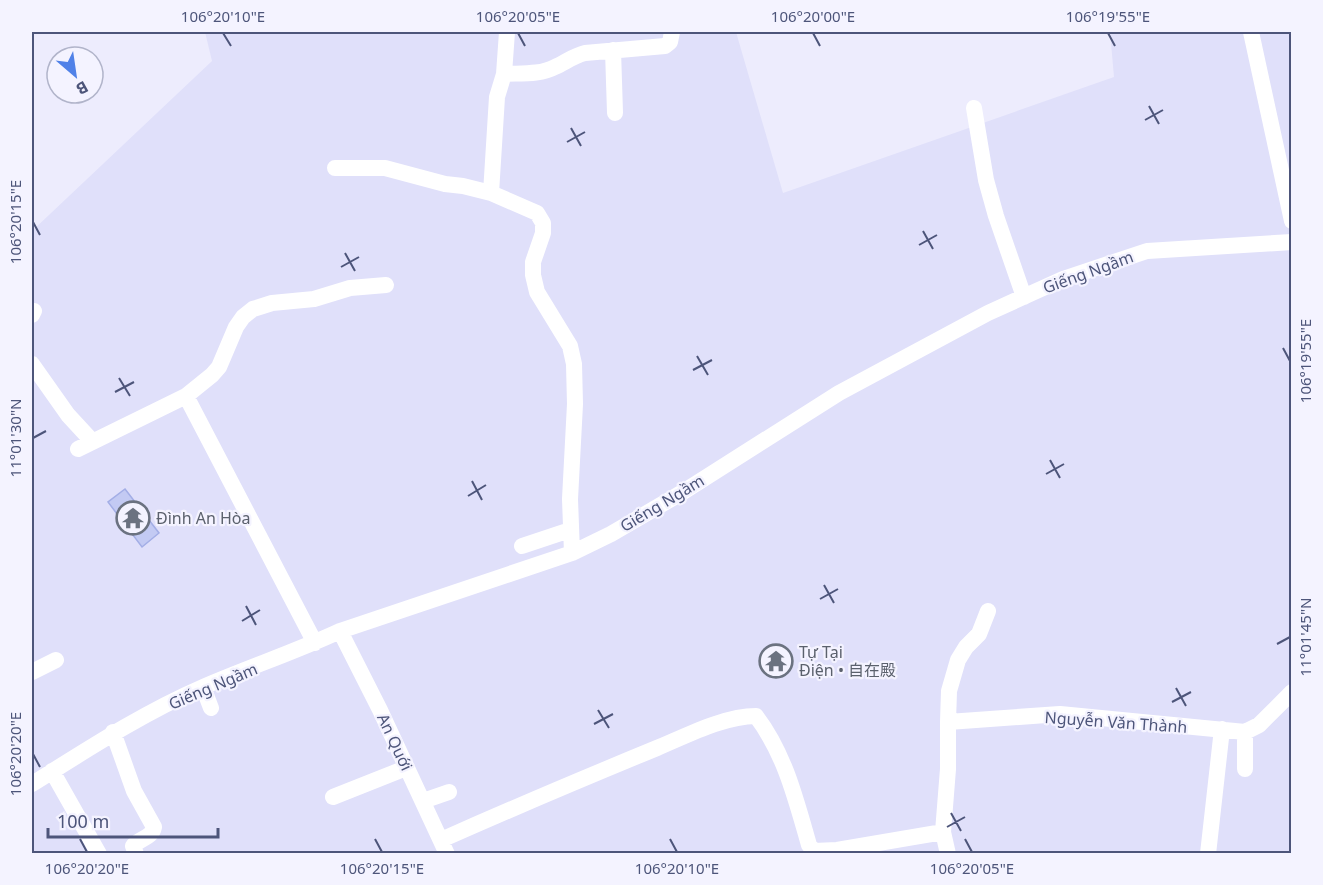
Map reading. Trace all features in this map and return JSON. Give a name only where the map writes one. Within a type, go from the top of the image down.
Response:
[{"type":"street","points":[[490,193],[497,98],[504,74],[507,32]]},
{"type":"street","points":[[504,74],[540,72],[555,68],[573,56],[613,50],[654,49],[670,42],[672,32]]},
{"type":"street","points":[[1251,32],[1292,221]]},
{"type":"street","points":[[613,50],[615,113]]},
{"type":"street","points":[[974,108],[986,180],[1024,297]]},
{"type":"street","points":[[335,168],[385,168],[490,193],[537,213],[543,223],[543,233],[533,262],[537,292],[570,346],[574,364],[570,530],[572,553]]},
{"type":"street","name":"Giếng Ngầm","points":[[32,784],[113,732],[203,687],[340,631],[572,553],[611,534],[684,492],[839,393],[988,313],[1063,279],[1148,251],[1292,242]]},
{"type":"street","points":[[32,364],[68,415],[85,445],[186,396],[212,375],[219,367],[236,327],[253,309],[273,303],[314,298],[350,288],[386,285]]},
{"type":"street","points":[[186,396],[315,643]]},
{"type":"street","points":[[522,546],[570,530]]},
{"type":"street","points":[[948,854],[943,832],[949,750],[950,691],[958,660],[966,647],[979,634],[988,611]]},
{"type":"street","name":"An Quới","points":[[340,631],[444,847]]},
{"type":"street","points":[[32,672],[56,660]]},
{"type":"street","points":[[203,687],[211,708]]},
{"type":"street","points":[[1245,769],[1245,732],[1259,725],[1289,698]]},
{"type":"street","name":"Nguyễn Văn Thành","points":[[948,723],[1060,714],[1245,732]]},
{"type":"street","points":[[444,847],[560,787],[742,716],[756,716],[767,730],[789,777],[809,845],[814,851],[837,850],[943,832]]},
{"type":"street","points":[[1208,854],[1222,729]]},
{"type":"street","points":[[113,732],[134,791],[154,827],[149,836],[134,846],[136,854]]},
{"type":"street","points":[[333,797],[406,768]]},
{"type":"street","points":[[52,771],[99,854]]},
{"type":"street","points":[[423,801],[449,792]]},
{"type":"shaded area","points":[[205,32],[736,32],[783,193],[1114,77],[1110,32],[1291,32],[1291,853],[32,854],[32,231],[212,61]]},
{"type":"building","name":"Đình An Hòa","points":[[125,489],[159,533],[142,547],[108,502]]},
{"type":"place","name":"Đình An Hòa","points":[[133,518]]},
{"type":"place","name":"Tự Tại Điện • 自在殿","points":[[776,661]]}]
